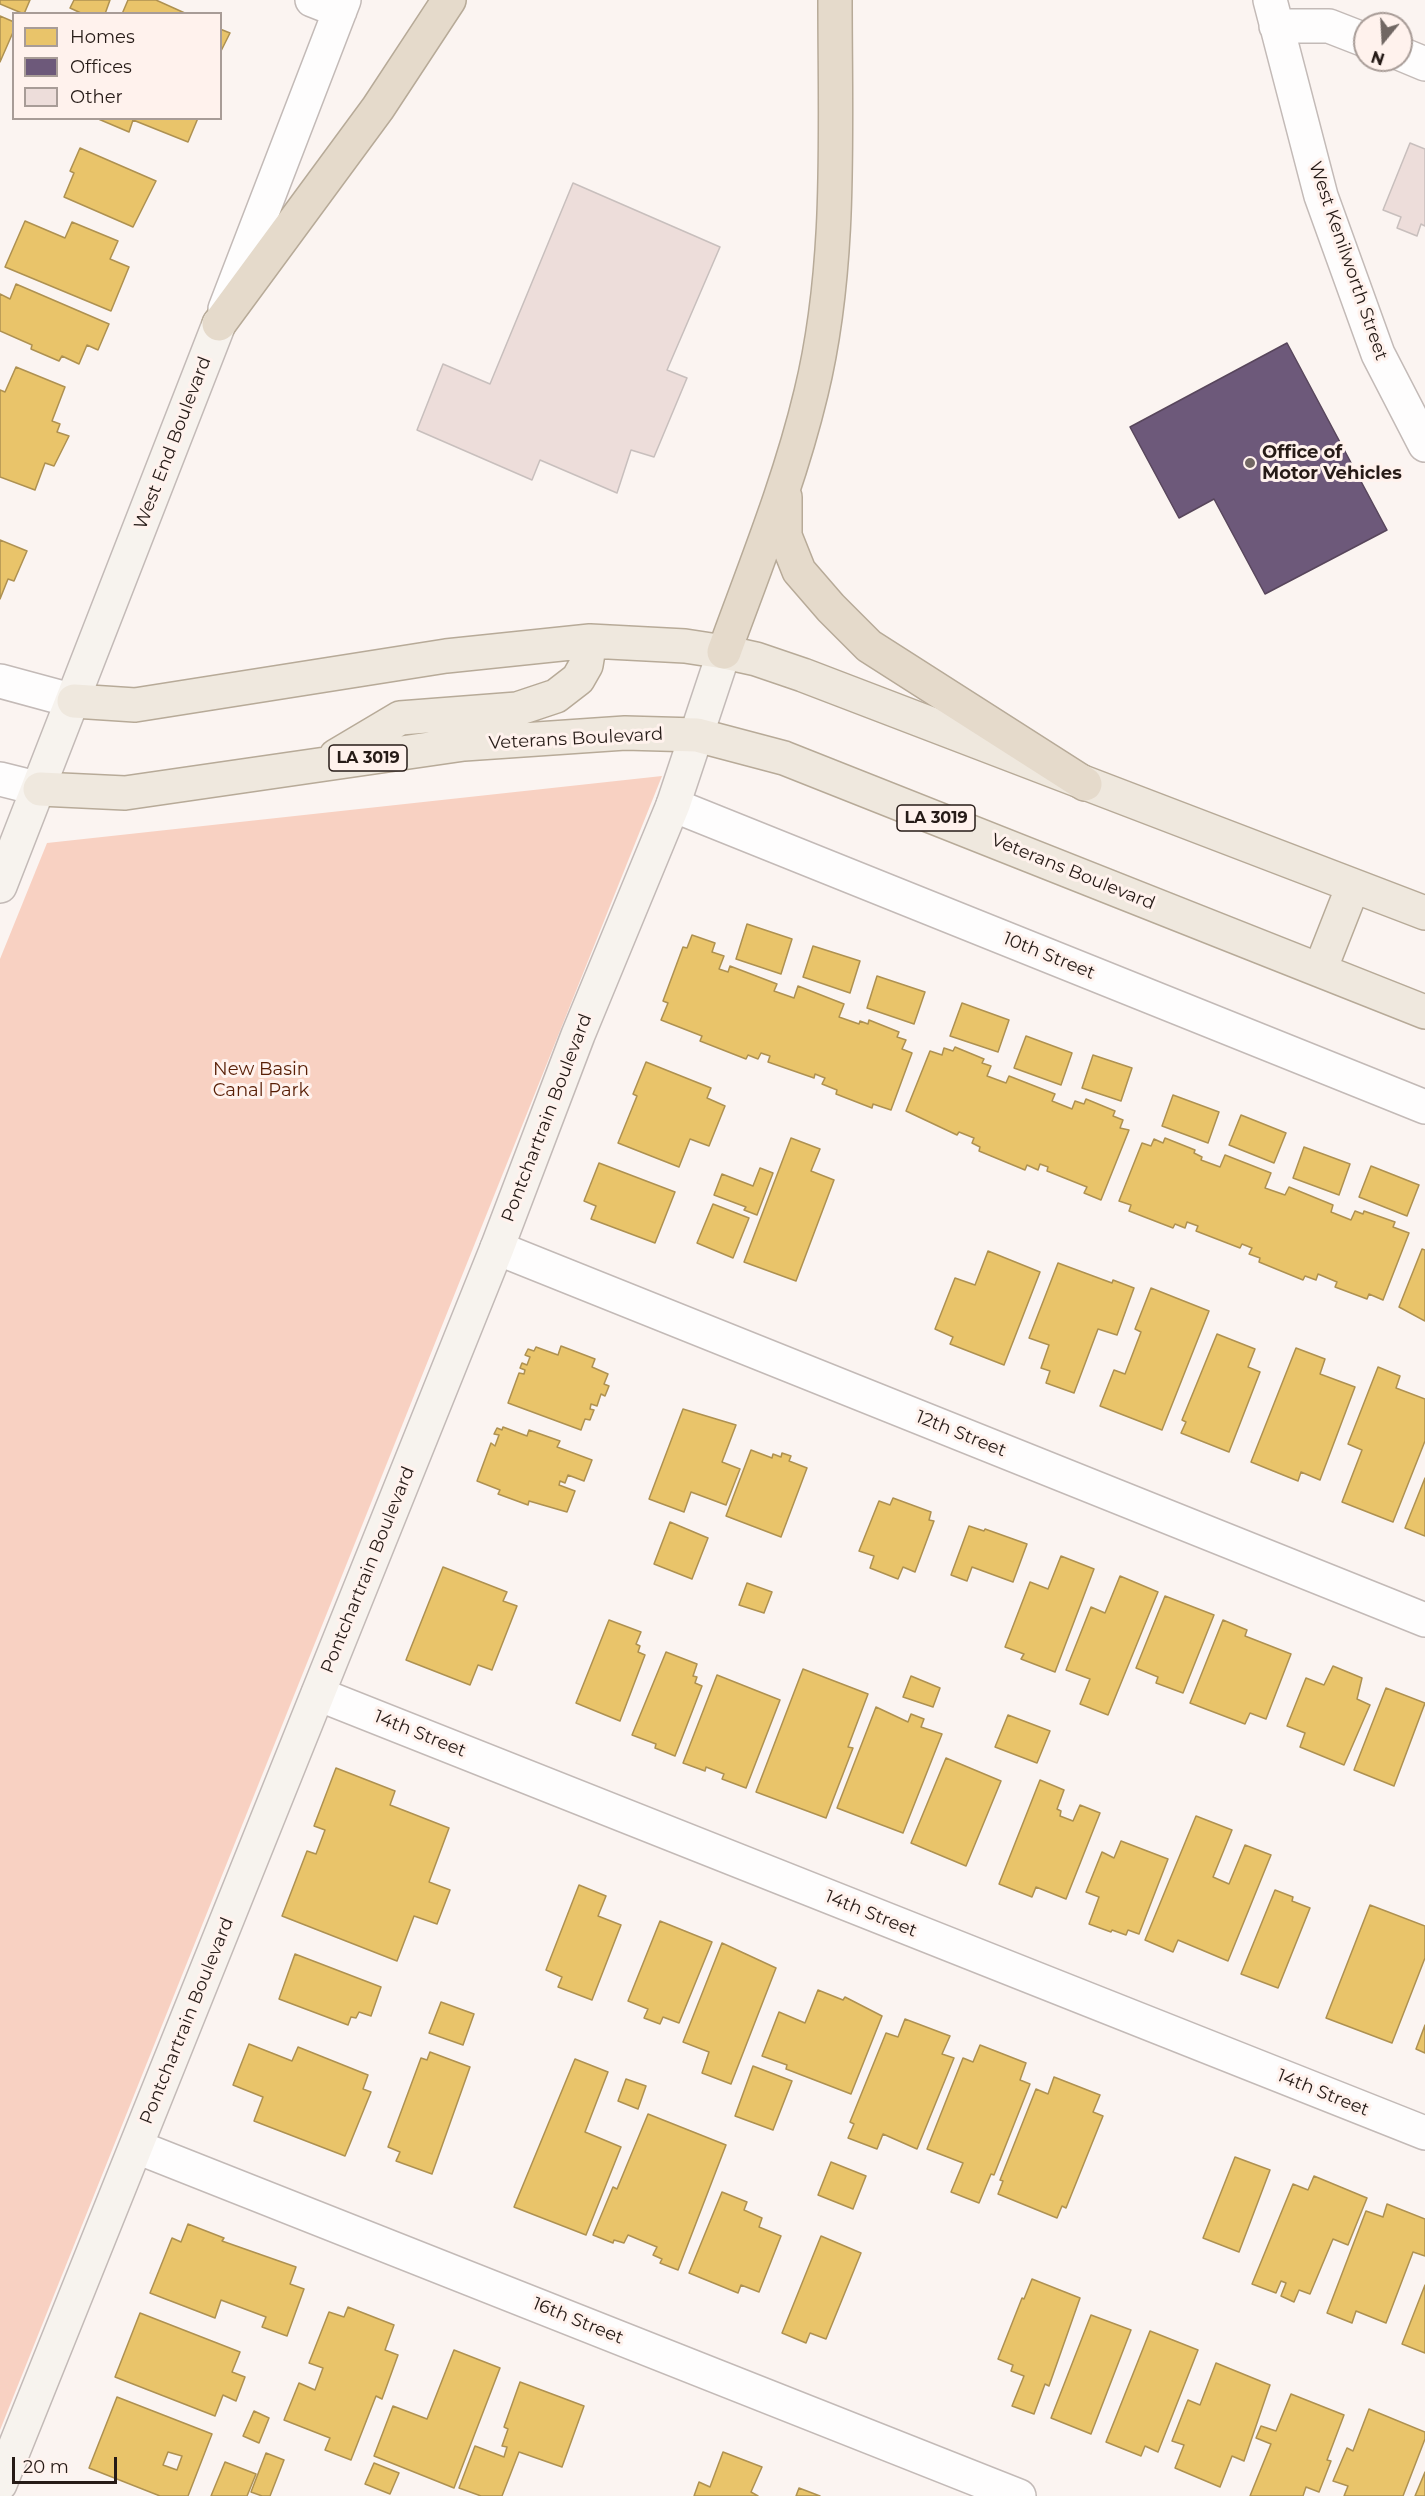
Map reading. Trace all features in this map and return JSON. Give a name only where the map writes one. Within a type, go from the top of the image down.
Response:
[{"type":"highway","points":[[219,324],[378,108],[449,0]]},
{"type":"highway","points":[[724,652],[785,481],[811,393],[829,290],[835,149],[835,0]]},
{"type":"highway","points":[[785,481],[784,536],[799,571],[831,608],[878,652],[1085,784]]},
{"type":"main road","name":"West End Boulevard","points":[[0,886],[40,789],[219,324]]},
{"type":"main road","points":[[322,765],[400,718],[517,709],[556,696],[578,679],[586,665],[590,641]]},
{"type":"main road","points":[[74,701],[135,705],[446,656],[590,641],[686,646],[756,659],[803,675],[1425,913]]},
{"type":"main road","name":"Pontchartrain Boulevard","points":[[0,2484],[497,1248],[578,1035],[673,805],[724,652]]},
{"type":"main road","name":"Veterans Boulevard","points":[[40,789],[125,793],[464,744],[626,732],[697,735],[784,758],[1425,1012]]},
{"type":"main road","points":[[1320,970],[1353,886]]},
{"type":"street","name":"West End Boulevard","points":[[219,324],[332,4]]},
{"type":"street","points":[[1273,13],[1329,26],[1353,35]]},
{"type":"street","name":"West Kenilworth Street","points":[[1273,13],[1321,196],[1378,354],[1425,445]]},
{"type":"street","points":[[0,681],[74,701]]},
{"type":"street","points":[[0,779],[40,789]]},
{"type":"street","name":"10th Street","points":[[673,805],[1425,1107]]},
{"type":"street","name":"12th Street","points":[[497,1248],[1425,1620]]},
{"type":"street","name":"14th Street","points":[[318,1694],[1425,2133]]},
{"type":"street","name":"16th Street","points":[[136,2147],[1019,2496]]},
{"type":"green space","name":"New Basin Canal Park","points":[[662,776],[0,2430],[0,959],[47,843]]},
{"type":"building: Homes","points":[[0,0],[30,0],[25,12],[0,4]]},
{"type":"building: Homes","points":[[74,0],[110,0],[106,12],[79,12],[70,8]]},
{"type":"building: Homes","points":[[128,0],[156,0],[183,12],[123,12]]},
{"type":"building: Homes","points":[[0,16],[12,21],[12,35],[0,62]]},
{"type":"building: Homes","points":[[222,30],[230,33],[222,49]]},
{"type":"building: Homes","points":[[101,120],[133,120],[129,132]]},
{"type":"building: Homes","points":[[133,120],[197,120],[188,142]]},
{"type":"building: Homes","points":[[80,148],[156,181],[133,227],[64,197],[74,173],[70,171]]},
{"type":"building: Homes","points":[[25,221],[65,238],[72,222],[118,241],[110,259],[129,267],[111,311],[5,267]]},
{"type":"building: Homes","points":[[16,284],[109,324],[98,350],[87,345],[79,364],[62,356],[59,361],[31,349],[32,345],[0,331],[0,294],[10,299]]},
{"type":"building: Homes","points":[[16,367],[65,387],[52,421],[60,424],[57,432],[69,436],[54,466],[45,463],[35,490],[0,477],[0,390],[5,392]]},
{"type":"building: Homes","points":[[0,540],[27,551],[14,581],[8,579],[0,599]]},
{"type":"building: Homes","points":[[747,924],[792,939],[781,974],[736,959]]},
{"type":"building: Homes","points":[[692,935],[715,943],[712,952],[724,956],[719,969],[728,972],[730,966],[777,984],[774,991],[794,998],[798,986],[844,1004],[839,1017],[859,1024],[860,1021],[868,1024],[869,1020],[899,1032],[897,1037],[906,1040],[902,1049],[912,1053],[891,1110],[873,1104],[872,1108],[836,1094],[837,1090],[822,1084],[825,1078],[815,1074],[814,1078],[768,1062],[770,1056],[761,1053],[758,1059],[748,1055],[746,1059],[700,1041],[702,1036],[661,1020],[668,1003],[663,1001],[683,947],[687,948]]},
{"type":"building: Homes","points":[[813,946],[860,961],[850,993],[803,977]]},
{"type":"building: Homes","points":[[877,976],[925,992],[914,1024],[867,1008]]},
{"type":"building: Homes","points":[[962,1003],[1009,1020],[998,1052],[950,1036]]},
{"type":"building: Homes","points":[[1026,1036],[1072,1053],[1061,1085],[1014,1068]]},
{"type":"building: Homes","points":[[955,1047],[984,1059],[982,1063],[991,1066],[987,1076],[1006,1083],[1009,1076],[1055,1094],[1052,1101],[1072,1109],[1075,1101],[1084,1104],[1086,1099],[1115,1111],[1113,1116],[1123,1120],[1120,1128],[1129,1130],[1101,1200],[1084,1193],[1087,1187],[1047,1171],[1048,1167],[1040,1164],[1038,1170],[1027,1165],[1025,1170],[979,1151],[980,1147],[972,1143],[974,1138],[959,1132],[957,1135],[906,1111],[930,1051],[942,1055],[944,1048],[953,1051]]},
{"type":"building: Homes","points":[[1093,1055],[1132,1068],[1121,1101],[1082,1088]]},
{"type":"building: Homes","points":[[646,1062],[711,1088],[707,1098],[725,1106],[709,1146],[690,1139],[679,1167],[618,1143],[637,1096],[633,1094]]},
{"type":"building: Homes","points":[[1173,1095],[1219,1112],[1208,1143],[1162,1126]]},
{"type":"building: Homes","points":[[1241,1115],[1286,1133],[1274,1163],[1229,1145]]},
{"type":"building: Homes","points":[[791,1138],[820,1149],[811,1171],[834,1180],[796,1281],[744,1262]]},
{"type":"building: Homes","points":[[1165,1138],[1195,1150],[1194,1153],[1202,1157],[1201,1160],[1220,1167],[1225,1155],[1271,1173],[1265,1188],[1285,1195],[1289,1187],[1333,1205],[1331,1212],[1351,1220],[1355,1211],[1363,1214],[1364,1211],[1395,1222],[1393,1227],[1409,1233],[1383,1300],[1369,1294],[1367,1299],[1335,1287],[1337,1282],[1318,1274],[1316,1280],[1305,1276],[1303,1280],[1259,1262],[1260,1258],[1249,1254],[1252,1248],[1242,1244],[1240,1248],[1196,1231],[1198,1226],[1187,1222],[1185,1228],[1175,1224],[1173,1228],[1129,1211],[1131,1205],[1119,1201],[1142,1143],[1151,1146],[1154,1139],[1163,1143]]},
{"type":"building: Homes","points":[[1304,1147],[1350,1164],[1339,1195],[1293,1178]]},
{"type":"building: Homes","points":[[599,1163],[675,1192],[655,1243],[591,1219],[596,1206],[584,1201]]},
{"type":"building: Homes","points":[[1371,1166],[1419,1185],[1407,1216],[1359,1197]]},
{"type":"building: Homes","points":[[760,1168],[773,1173],[757,1215],[744,1210],[746,1207],[714,1195],[722,1174],[753,1186]]},
{"type":"building: Homes","points":[[713,1204],[749,1218],[733,1258],[697,1243]]},
{"type":"building: Homes","points":[[1422,1249],[1425,1250],[1425,1321],[1399,1307]]},
{"type":"building: Homes","points":[[988,1251],[1040,1272],[1004,1365],[950,1344],[953,1337],[935,1329],[955,1278],[975,1285]]},
{"type":"building: Homes","points":[[1058,1263],[1112,1283],[1113,1280],[1134,1288],[1117,1335],[1098,1329],[1074,1393],[1046,1383],[1050,1371],[1041,1368],[1049,1345],[1029,1338]]},
{"type":"building: Homes","points":[[1151,1288],[1209,1311],[1162,1430],[1100,1406],[1114,1370],[1125,1374],[1141,1332],[1135,1329]]},
{"type":"building: Homes","points":[[1217,1334],[1255,1349],[1248,1367],[1260,1372],[1229,1452],[1181,1433],[1186,1422],[1182,1420]]},
{"type":"building: Homes","points":[[561,1346],[595,1359],[592,1367],[608,1374],[604,1384],[609,1386],[605,1396],[601,1394],[597,1406],[591,1404],[590,1409],[594,1410],[590,1420],[585,1419],[581,1430],[508,1403],[519,1373],[524,1374],[525,1370],[520,1368],[522,1363],[527,1365],[530,1357],[525,1355],[528,1349],[534,1351],[536,1347],[558,1355]]},
{"type":"building: Homes","points":[[1296,1348],[1325,1359],[1320,1374],[1355,1387],[1320,1480],[1301,1472],[1298,1481],[1251,1462]]},
{"type":"building: Homes","points":[[1378,1367],[1400,1376],[1396,1388],[1425,1399],[1425,1441],[1393,1522],[1342,1502],[1362,1450],[1348,1444]]},
{"type":"building: Homes","points":[[683,1409],[736,1425],[722,1462],[740,1469],[726,1505],[691,1492],[684,1512],[649,1499]]},
{"type":"building: Homes","points":[[503,1427],[527,1436],[529,1430],[560,1441],[557,1447],[592,1460],[584,1481],[568,1475],[565,1483],[560,1481],[559,1485],[575,1491],[567,1512],[529,1501],[528,1505],[498,1494],[500,1490],[477,1481],[491,1443],[495,1446],[499,1435],[494,1434],[497,1428],[502,1430]]},
{"type":"building: Homes","points":[[751,1450],[772,1458],[773,1454],[781,1457],[782,1453],[791,1456],[789,1461],[807,1468],[781,1537],[726,1516]]},
{"type":"building: Homes","points":[[1425,1478],[1425,1536],[1405,1528]]},
{"type":"building: Homes","points":[[893,1498],[931,1512],[929,1520],[934,1521],[915,1572],[903,1567],[898,1579],[870,1568],[874,1556],[859,1551],[879,1501],[890,1505]]},
{"type":"building: Homes","points":[[670,1522],[708,1538],[692,1579],[654,1564]]},
{"type":"building: Homes","points":[[969,1526],[984,1531],[985,1529],[1027,1544],[1013,1582],[972,1567],[967,1581],[951,1575]]},
{"type":"building: Homes","points":[[1061,1556],[1094,1569],[1055,1672],[1021,1659],[1024,1654],[1005,1647],[1030,1582],[1048,1589]]},
{"type":"building: Homes","points":[[443,1567],[507,1592],[503,1601],[517,1606],[492,1670],[478,1665],[470,1685],[406,1660]]},
{"type":"building: Homes","points":[[1120,1576],[1158,1592],[1108,1715],[1080,1704],[1090,1679],[1066,1670],[1091,1607],[1105,1613]]},
{"type":"building: Homes","points":[[747,1583],[772,1592],[764,1613],[739,1605]]},
{"type":"building: Homes","points":[[1165,1596],[1214,1615],[1183,1693],[1156,1683],[1158,1677],[1136,1668]]},
{"type":"building: Homes","points":[[609,1620],[641,1632],[636,1644],[640,1646],[638,1652],[645,1655],[620,1721],[576,1703]]},
{"type":"building: Homes","points":[[1223,1620],[1247,1630],[1245,1636],[1291,1654],[1266,1719],[1250,1713],[1245,1724],[1190,1703]]},
{"type":"building: Homes","points":[[666,1652],[697,1664],[693,1676],[697,1677],[695,1683],[702,1686],[675,1756],[655,1748],[656,1744],[632,1735]]},
{"type":"building: Homes","points":[[1333,1666],[1362,1678],[1357,1699],[1370,1705],[1344,1765],[1300,1747],[1305,1733],[1287,1726],[1306,1678],[1324,1685]]},
{"type":"building: Homes","points":[[803,1669],[868,1694],[848,1747],[853,1748],[826,1818],[756,1792]]},
{"type":"building: Homes","points":[[717,1675],[780,1700],[746,1788],[722,1779],[724,1774],[706,1767],[705,1771],[683,1763]]},
{"type":"building: Homes","points":[[911,1676],[940,1688],[933,1707],[903,1697]]},
{"type":"building: Homes","points":[[1386,1688],[1425,1703],[1394,1786],[1354,1770]]},
{"type":"building: Homes","points":[[876,1707],[908,1722],[911,1714],[924,1719],[921,1727],[942,1734],[903,1833],[837,1808]]},
{"type":"building: Homes","points":[[1008,1715],[1050,1731],[1037,1763],[995,1747]]},
{"type":"building: Homes","points":[[946,1758],[1001,1781],[966,1866],[911,1843]]},
{"type":"building: Homes","points":[[336,1768],[395,1791],[390,1805],[449,1828],[429,1882],[450,1890],[437,1924],[414,1916],[397,1961],[282,1916],[307,1851],[316,1854],[325,1830],[314,1826]]},
{"type":"building: Homes","points":[[1040,1780],[1064,1790],[1057,1809],[1061,1811],[1060,1816],[1073,1821],[1080,1805],[1100,1813],[1066,1899],[1036,1887],[1032,1897],[999,1884]]},
{"type":"building: Homes","points":[[1196,1816],[1232,1830],[1213,1877],[1229,1884],[1245,1845],[1271,1855],[1228,1961],[1178,1940],[1173,1952],[1145,1940]]},
{"type":"building: Homes","points":[[1121,1841],[1168,1859],[1139,1934],[1128,1930],[1126,1935],[1112,1930],[1111,1932],[1089,1924],[1099,1897],[1086,1892],[1102,1852],[1114,1858]]},
{"type":"building: Homes","points":[[579,1885],[606,1896],[598,1916],[621,1925],[592,2000],[558,1987],[562,1977],[546,1970]]},
{"type":"building: Homes","points":[[1275,1890],[1293,1897],[1292,1901],[1310,1908],[1278,1988],[1241,1974]]},
{"type":"building: Homes","points":[[1370,1905],[1425,1926],[1425,1958],[1392,2043],[1326,2018]]},
{"type":"building: Homes","points":[[660,1921],[712,1942],[679,2023],[663,2017],[660,2024],[644,2018],[648,2009],[628,2001]]},
{"type":"building: Homes","points":[[722,1943],[776,1968],[731,2084],[702,2073],[709,2052],[683,2042]]},
{"type":"building: Homes","points":[[295,1954],[381,1987],[371,2016],[359,2012],[356,2018],[351,2017],[348,2025],[279,1999]]},
{"type":"building: Homes","points":[[818,1990],[843,2000],[845,1997],[882,2016],[851,2094],[786,2069],[787,2065],[762,2056],[779,2012],[805,2023]]},
{"type":"building: Homes","points":[[441,2002],[474,2014],[463,2045],[429,2033]]},
{"type":"building: Homes","points":[[905,2019],[950,2036],[942,2054],[954,2058],[917,2149],[883,2134],[877,2149],[848,2138],[854,2124],[850,2122],[886,2033],[898,2037]]},
{"type":"building: Homes","points":[[1425,2025],[1425,2053],[1416,2049]]},
{"type":"building: Homes","points":[[249,2044],[292,2061],[298,2047],[368,2075],[363,2089],[371,2092],[345,2156],[254,2121],[263,2097],[233,2085]]},
{"type":"building: Homes","points":[[980,2045],[1026,2063],[1020,2080],[1030,2084],[994,2175],[991,2174],[979,2203],[951,2192],[963,2163],[927,2149],[963,2058],[973,2062]]},
{"type":"building: Homes","points":[[430,2052],[470,2067],[432,2174],[396,2161],[400,2152],[388,2147],[421,2058],[427,2060]]},
{"type":"building: Homes","points":[[575,2059],[608,2072],[585,2132],[621,2147],[586,2235],[514,2207]]},
{"type":"building: Homes","points":[[753,2066],[792,2081],[773,2130],[735,2116]]},
{"type":"building: Homes","points":[[1054,2077],[1100,2095],[1093,2112],[1103,2116],[1066,2208],[1062,2206],[1057,2218],[998,2194],[1003,2181],[1000,2180],[1036,2089],[1048,2094]]},
{"type":"building: Homes","points":[[626,2079],[646,2086],[638,2109],[618,2101]]},
{"type":"building: Homes","points":[[648,2114],[726,2145],[678,2270],[660,2263],[662,2259],[653,2255],[657,2247],[628,2235],[624,2243],[614,2240],[613,2243],[593,2235],[613,2187],[617,2189]]},
{"type":"building: Homes","points":[[1235,2157],[1270,2170],[1239,2252],[1203,2238]]},
{"type":"building: Homes","points":[[831,2162],[866,2176],[853,2209],[818,2195]]},
{"type":"building: Homes","points":[[1314,2176],[1367,2198],[1348,2245],[1333,2239],[1310,2294],[1299,2290],[1294,2302],[1281,2296],[1286,2283],[1281,2281],[1276,2293],[1252,2284],[1293,2184],[1308,2190]]},
{"type":"building: Homes","points":[[722,2192],[747,2202],[744,2210],[762,2218],[759,2227],[781,2236],[759,2292],[741,2285],[738,2293],[689,2273]]},
{"type":"building: Homes","points":[[1387,2204],[1425,2219],[1425,2256],[1413,2252],[1386,2323],[1356,2311],[1352,2323],[1327,2313],[1366,2211],[1383,2217]]},
{"type":"building: Homes","points":[[188,2224],[224,2238],[222,2241],[296,2267],[290,2284],[304,2289],[287,2336],[262,2327],[266,2317],[221,2300],[215,2318],[150,2293],[172,2238],[181,2242]]},
{"type":"building: Homes","points":[[821,2236],[861,2253],[826,2339],[810,2333],[806,2343],[782,2333]]},
{"type":"building: Homes","points":[[1032,2279],[1080,2298],[1049,2386],[1045,2384],[1034,2414],[1012,2406],[1024,2376],[1011,2371],[1013,2365],[998,2359]]},
{"type":"building: Homes","points":[[1425,2285],[1425,2353],[1402,2344]]},
{"type":"building: Homes","points":[[348,2307],[394,2325],[385,2350],[398,2355],[382,2399],[376,2396],[351,2460],[325,2450],[330,2438],[284,2420],[299,2383],[315,2390],[323,2368],[309,2363],[329,2312],[344,2317]]},
{"type":"building: Homes","points":[[140,2313],[240,2352],[232,2372],[245,2377],[236,2401],[223,2395],[215,2416],[115,2377]]},
{"type":"building: Homes","points":[[1091,2315],[1131,2330],[1091,2434],[1051,2418]]},
{"type":"building: Homes","points":[[1150,2331],[1198,2350],[1158,2452],[1145,2446],[1141,2456],[1106,2442]]},
{"type":"building: Homes","points":[[454,2350],[500,2368],[454,2488],[374,2456],[393,2406],[427,2419]]},
{"type":"building: Homes","points":[[1216,2363],[1270,2385],[1244,2461],[1232,2456],[1220,2487],[1175,2468],[1184,2445],[1172,2441],[1188,2400],[1200,2405]]},
{"type":"building: Homes","points":[[520,2382],[584,2406],[562,2467],[519,2452],[502,2496],[481,2496],[459,2488],[475,2446],[504,2457],[507,2447],[502,2446],[508,2429],[504,2427]]},
{"type":"building: Homes","points":[[1291,2394],[1344,2415],[1327,2460],[1331,2461],[1319,2492],[1306,2487],[1303,2496],[1250,2496],[1271,2444],[1256,2438],[1261,2426],[1276,2431]]},
{"type":"building: Homes","points":[[117,2397],[212,2434],[188,2496],[160,2496],[89,2468]],"holes":[[[168,2452],[182,2456],[177,2470],[163,2465]]]},
{"type":"building: Homes","points":[[1369,2409],[1425,2432],[1425,2439],[1403,2496],[1344,2496],[1348,2486],[1333,2481],[1347,2448],[1353,2451]]},
{"type":"building: Homes","points":[[254,2411],[269,2418],[259,2443],[243,2436]]},
{"type":"building: Homes","points":[[723,2452],[762,2467],[751,2492],[758,2496],[694,2496],[699,2482],[710,2487]]},
{"type":"building: Homes","points":[[266,2453],[284,2460],[270,2496],[262,2496],[251,2492]]},
{"type":"building: Homes","points":[[225,2462],[256,2474],[247,2496],[211,2496]]},
{"type":"building: Homes","points":[[374,2463],[399,2473],[390,2494],[365,2484]]},
{"type":"building: Homes","points":[[1425,2472],[1425,2496],[1415,2496]]},
{"type":"building: Homes","points":[[799,2488],[820,2496],[796,2496]]},
{"type":"building: Offices","name":"Office of Motor Vehicles","points":[[1287,343],[1387,530],[1265,594],[1214,499],[1179,518],[1130,427]]},
{"type":"building: Other","points":[[1410,143],[1425,149],[1425,226],[1421,224],[1417,236],[1397,228],[1401,217],[1383,210]]},
{"type":"building: Other","points":[[573,183],[720,247],[667,370],[687,378],[654,457],[631,450],[617,493],[540,460],[532,480],[417,430],[443,364],[490,384]]},
{"type":"place","name":"Office of Motor Vehicles","points":[[1250,463]]}]
